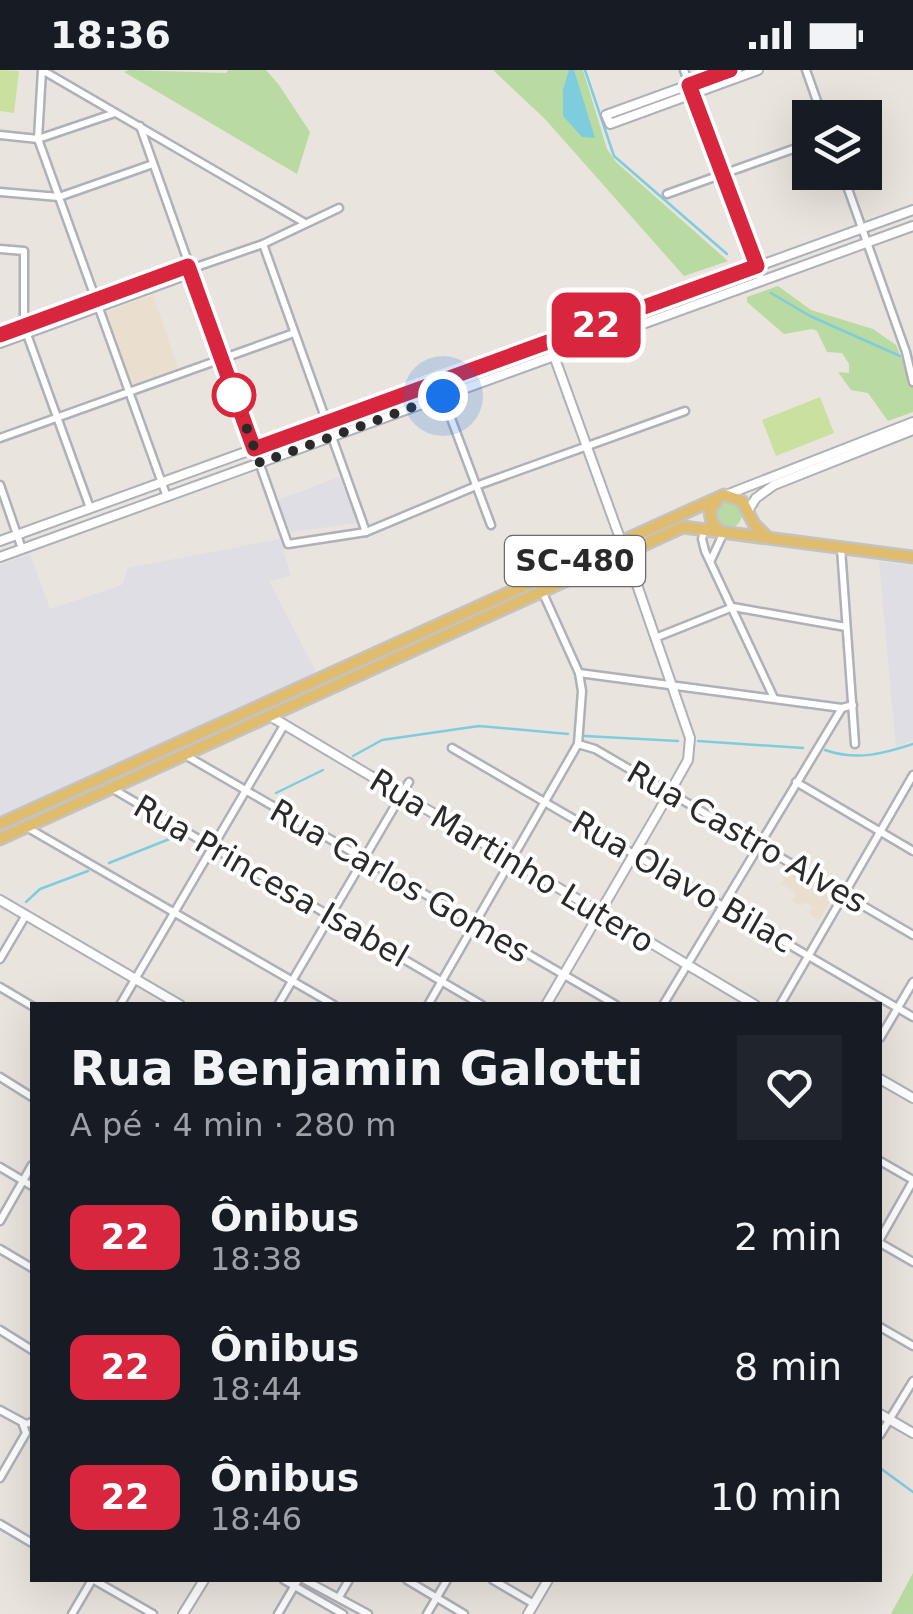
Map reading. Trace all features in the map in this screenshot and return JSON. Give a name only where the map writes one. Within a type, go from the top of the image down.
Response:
[{"type":"main road","name":"SC-480","points":[[353,662],[721,497]]},
{"type":"main road","points":[[767,538],[737,497],[721,497],[711,506],[710,517],[718,529],[728,532],[767,538],[841,547],[913,558]]},
{"type":"main road","points":[[728,532],[744,523],[747,512]]},
{"type":"main road","name":"SC-480","points":[[626,553],[684,527],[728,532]]},
{"type":"main road","points":[[0,839],[626,553]]},
{"type":"main road","points":[[536,579],[542,592]]},
{"type":"main road","points":[[0,824],[353,662],[358,676]]},
{"type":"main road","points":[[263,704],[270,716]]},
{"type":"main road","points":[[143,774],[162,758],[162,750]]},
{"type":"street","points":[[167,497],[38,139],[42,70],[305,223]]},
{"type":"street","points":[[684,70],[762,281]]},
{"type":"street","points":[[608,119],[736,72],[758,70]]},
{"type":"street","points":[[806,70],[816,100]]},
{"type":"street","points":[[0,135],[38,139],[116,112]]},
{"type":"street","points":[[140,126],[288,544],[366,532],[476,486],[685,412]]},
{"type":"street","points":[[667,194],[792,149]]},
{"type":"street","points":[[0,192],[60,197],[153,164]]},
{"type":"street","points":[[848,190],[913,382]]},
{"type":"street","points":[[0,343],[25,330],[263,244],[339,208]]},
{"type":"street","points":[[0,541],[913,210]]},
{"type":"street","points":[[0,557],[913,226]]},
{"type":"street","points":[[263,244],[366,532]]},
{"type":"street","points":[[0,249],[24,252],[25,330],[90,508]]},
{"type":"street","points":[[738,273],[743,288]]},
{"type":"street","points":[[653,304],[658,318]]},
{"type":"street","points":[[632,312],[638,326]]},
{"type":"street","points":[[0,335],[25,330]]},
{"type":"street","points":[[0,438],[294,332]]},
{"type":"street","points":[[548,342],[621,540]]},
{"type":"street","points":[[443,396],[491,525]]},
{"type":"street","points":[[747,512],[756,498],[803,468],[913,422]]},
{"type":"street","points":[[721,497],[913,430]]},
{"type":"street","points":[[0,485],[22,549]]},
{"type":"street","points":[[710,517],[702,539],[774,697]]},
{"type":"street","points":[[710,561],[728,532]]},
{"type":"street","points":[[841,547],[856,744]]},
{"type":"street","points":[[548,1002],[670,792],[690,750],[690,738],[626,553]]},
{"type":"street","points":[[430,1002],[578,744],[582,691],[579,672],[542,592]]},
{"type":"street","points":[[656,638],[734,607],[846,627]]},
{"type":"street","points":[[579,672],[842,708],[853,704]]},
{"type":"street","points":[[665,1002],[842,708]]},
{"type":"street","name":"Rua Martinho Lutero","points":[[270,716],[750,1002]]},
{"type":"street","points":[[122,1002],[284,727]]},
{"type":"street","name":"Rua Castro Alves","points":[[578,744],[595,749],[913,935]]},
{"type":"street","name":"Rua Olavo Bilac","points":[[452,748],[913,1016]]},
{"type":"street","name":"Rua Carlos Gomes","points":[[186,755],[610,1002]]},
{"type":"street","points":[[782,1002],[913,775]]},
{"type":"street","points":[[280,1002],[410,782]]},
{"type":"street","points":[[796,782],[913,851]]},
{"type":"street","name":"Rua Princesa Isabel","points":[[112,788],[477,1002]]},
{"type":"street","points":[[26,827],[329,1002]]},
{"type":"street","points":[[0,900],[175,1002]]},
{"type":"street","points":[[0,959],[26,916]]},
{"type":"street","points":[[882,1035],[913,982]]},
{"type":"street","points":[[0,987],[30,1005]]},
{"type":"street","points":[[0,1077],[30,1096]]},
{"type":"street","points":[[882,1080],[913,1098]]},
{"type":"street","points":[[882,1162],[913,1181],[882,1237]]},
{"type":"street","points":[[0,1167],[30,1185]]},
{"type":"street","points":[[0,1220],[30,1169]]},
{"type":"street","points":[[882,1242],[913,1262]]},
{"type":"street","points":[[0,1249],[30,1267]]},
{"type":"street","points":[[882,1327],[913,1346]]},
{"type":"street","points":[[0,1330],[30,1349]]},
{"type":"street","points":[[882,1431],[913,1381]]},
{"type":"street","points":[[0,1410],[30,1426],[0,1478]]},
{"type":"street","points":[[882,1415],[913,1433]]},
{"type":"street","points":[[0,1524],[30,1542]]},
{"type":"street","points":[[72,1614],[92,1582]]},
{"type":"street","points":[[97,1582],[153,1614]]},
{"type":"street","points":[[182,1614],[203,1582]]},
{"type":"street","points":[[299,1582],[368,1614]]},
{"type":"street","points":[[278,1614],[299,1582]]},
{"type":"street","points":[[299,1582],[344,1614]]},
{"type":"street","points":[[340,1598],[348,1582]]},
{"type":"street","points":[[410,1582],[464,1614]]},
{"type":"street","points":[[427,1614],[446,1582]]},
{"type":"street","points":[[497,1582],[534,1604]]},
{"type":"street","points":[[528,1614],[547,1582]]},
{"type":"shaded area","points":[[153,295],[178,368],[131,385],[105,312]]},
{"type":"shaded area","points":[[339,477],[358,523],[291,532],[278,500]]},
{"type":"shaded area","points":[[280,539],[291,576],[269,581],[316,672],[0,817],[0,565],[30,554],[50,609],[122,585],[128,568]]},
{"type":"shaded area","points":[[879,561],[913,566],[913,740],[896,747]]},
{"type":"shaded area","points":[[788,872],[832,898],[819,920],[809,914],[813,907],[792,901],[796,893],[781,884]]},
{"type":"green space","points":[[0,70],[19,71],[14,113],[0,111]]},
{"type":"green space","points":[[266,70],[310,132],[297,174],[124,72]]},
{"type":"green space","points":[[493,70],[583,70],[607,149],[616,162],[728,261],[684,276],[545,119]]},
{"type":"green space","points":[[778,286],[811,310],[873,329],[896,345],[913,387],[913,412],[888,421],[868,393],[851,390],[838,372],[849,373],[849,364],[842,353],[827,352],[817,331],[784,334],[747,302],[747,297]]},
{"type":"green space","points":[[820,397],[834,433],[776,456],[762,420]]},
{"type":"green space","points":[[728,500],[738,504],[742,514],[738,524],[728,528],[718,524],[714,514],[718,504]]},
{"type":"green space","points":[[913,1573],[913,1614],[891,1614]]},
{"type":"water","points":[[569,70],[574,70],[595,138],[582,137],[563,116],[563,90]]},
{"type":"waterway","points":[[585,70],[614,156],[727,254]]},
{"type":"waterway","points":[[771,293],[810,316],[900,356]]},
{"type":"waterway","points":[[353,756],[382,740],[479,726],[568,734]]},
{"type":"waterway","points":[[585,736],[678,741]]},
{"type":"waterway","points":[[698,741],[803,748]]},
{"type":"waterway","points":[[825,750],[869,755],[913,744]]},
{"type":"waterway","points":[[276,793],[323,770]]},
{"type":"waterway","points":[[109,863],[172,838]]},
{"type":"waterway","points":[[26,902],[40,889],[88,871]]},
{"type":"waterway","points":[[882,1469],[913,1492]]},
{"type":"bus line","name":"22","points":[[0,335],[188,266],[254,449],[400,396],[757,266],[689,85],[730,70]]},
{"type":"route","points":[[234,395],[260,463],[443,396]]}]
